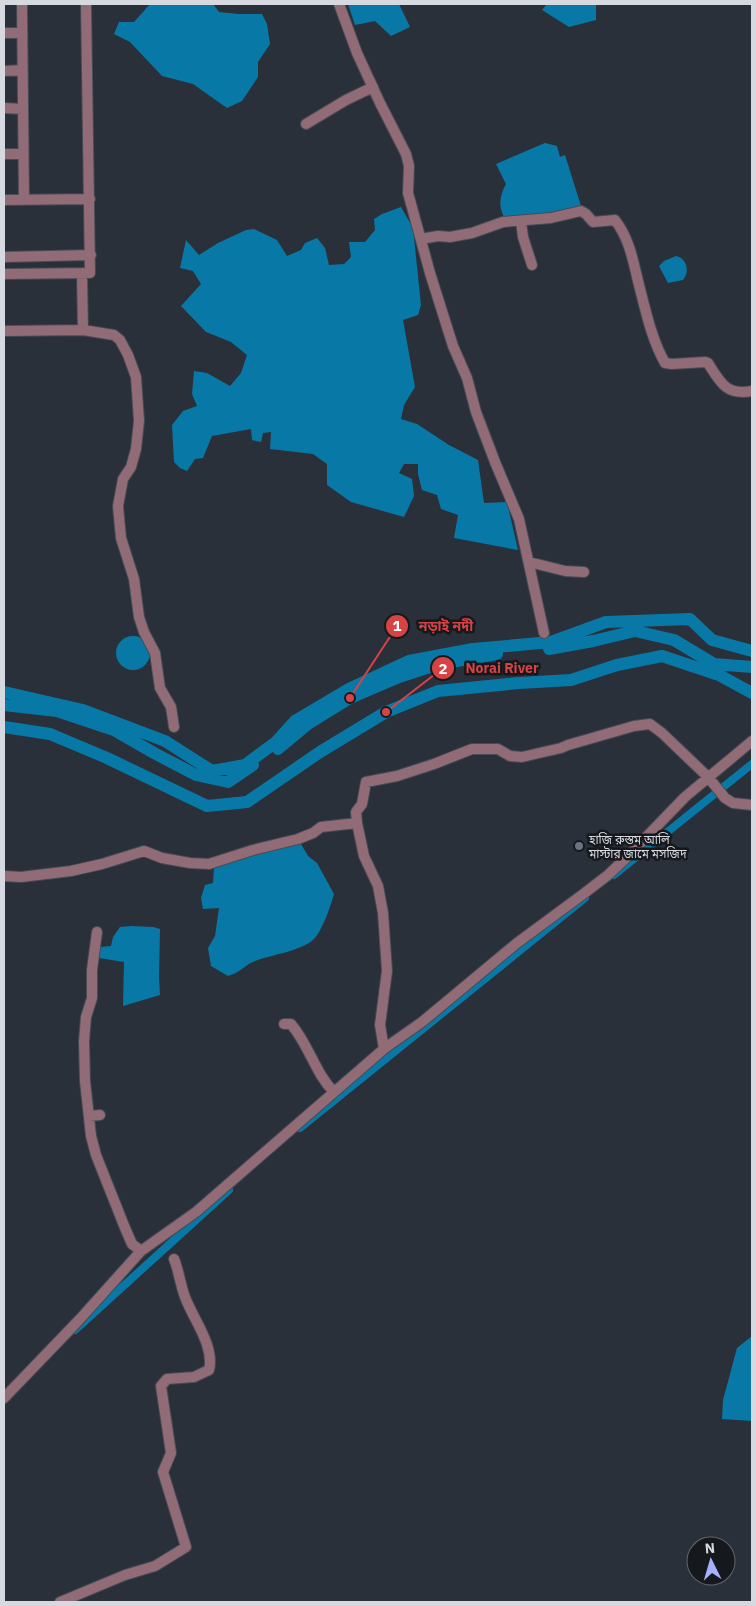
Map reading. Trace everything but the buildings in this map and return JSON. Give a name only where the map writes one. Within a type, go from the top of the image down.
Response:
[{"type":"street","points":[[22,4],[24,200]]},
{"type":"street","points":[[4,274],[90,273],[86,4]]},
{"type":"street","points":[[339,4],[357,53],[406,154],[409,166],[408,193],[421,239],[453,346],[466,378],[476,412],[519,519],[544,633]]},
{"type":"street","points":[[4,33],[22,33]]},
{"type":"street","points":[[4,71],[22,70]]},
{"type":"street","points":[[306,124],[346,100],[373,87]]},
{"type":"street","points":[[4,108],[23,109]]},
{"type":"street","points":[[4,154],[23,154]]},
{"type":"street","points":[[4,200],[90,199]]},
{"type":"street","points":[[421,239],[438,236],[450,237],[472,233],[503,222],[552,218],[581,211],[593,222],[615,220],[624,233],[631,252],[648,320],[666,363],[705,362],[708,363],[724,386],[732,390],[752,391]]},
{"type":"street","points":[[521,221],[532,265]]},
{"type":"street","points":[[4,257],[91,255]]},
{"type":"street","points":[[82,273],[83,330]]},
{"type":"street","points":[[4,331],[83,330],[114,334],[120,340],[128,355],[136,377],[139,422],[136,450],[131,467],[123,478],[118,506],[121,538],[134,579],[139,617],[154,653],[160,688],[171,707],[174,727]]},
{"type":"street","points":[[529,562],[565,571],[584,572]]},
{"type":"street","points":[[384,1049],[380,1025],[387,971],[383,913],[378,886],[364,856],[356,812],[362,804],[366,782],[397,776],[472,749],[498,749],[510,756],[522,757],[650,724],[708,777],[725,798],[733,803],[752,805]]},
{"type":"street","points":[[4,1398],[80,1319],[141,1250],[196,1212],[384,1049],[422,1022],[517,943],[608,874],[685,798],[752,741]]},
{"type":"street","points":[[4,876],[21,877],[71,870],[102,864],[144,851],[162,858],[210,864],[253,850],[298,839],[322,827],[357,823]]},
{"type":"street","points":[[97,932],[92,970],[92,998],[86,1017],[84,1041],[85,1081],[91,1136],[96,1155],[132,1244],[141,1250]]},
{"type":"street","points":[[284,1024],[291,1024],[298,1032],[327,1086],[334,1092]]},
{"type":"street","points":[[89,1116],[100,1115]]},
{"type":"street","points":[[60,1602],[125,1575],[155,1566],[186,1546],[163,1472],[171,1453],[161,1386],[167,1379],[194,1377],[209,1370],[211,1360],[203,1336],[184,1295],[174,1259]]},
{"type":"water","points":[[150,4],[213,4],[219,12],[262,14],[267,24],[270,44],[258,62],[258,77],[242,101],[227,108],[193,84],[162,76],[130,42],[114,34],[119,22],[134,22]]},
{"type":"water","points":[[348,4],[399,4],[410,27],[391,36],[375,21],[355,25]]},
{"type":"water","points":[[547,4],[596,4],[596,20],[569,27],[542,10]]},
{"type":"water","points":[[545,143],[557,146],[560,157],[565,155],[581,206],[546,217],[506,220],[503,216],[500,202],[506,184],[496,164]]},
{"type":"water","points":[[401,207],[413,228],[421,305],[418,315],[403,320],[415,387],[404,405],[401,419],[417,424],[449,445],[478,460],[484,503],[507,502],[518,550],[454,538],[458,515],[441,509],[437,495],[422,490],[418,474],[418,464],[404,464],[399,473],[412,479],[414,496],[404,517],[351,502],[327,485],[327,464],[313,454],[270,449],[271,432],[263,433],[261,442],[252,440],[251,429],[212,436],[203,458],[195,459],[187,471],[180,468],[174,462],[172,425],[183,411],[197,406],[192,394],[194,371],[207,373],[230,386],[241,373],[247,355],[231,342],[206,332],[181,306],[201,284],[193,271],[180,268],[186,240],[199,255],[218,243],[246,230],[254,229],[277,240],[287,256],[301,250],[305,243],[317,238],[325,248],[329,265],[344,264],[351,257],[349,242],[365,242],[375,230],[374,219]]},
{"type":"water","points":[[676,256],[685,262],[687,269],[685,277],[683,280],[668,283],[659,266],[664,261]]},
{"type":"water","points":[[133,636],[140,637],[145,641],[149,646],[149,660],[145,665],[140,669],[133,670],[126,669],[121,665],[117,660],[116,653],[117,646],[121,641],[126,637]]},
{"type":"water","points":[[301,844],[308,856],[317,863],[334,894],[320,931],[313,940],[301,947],[255,961],[237,973],[228,976],[211,966],[208,948],[215,936],[219,908],[203,909],[201,898],[205,885],[213,883],[214,868],[246,856]]},
{"type":"water","points":[[131,926],[160,929],[160,995],[123,1006],[124,962],[99,958],[100,947],[111,946],[113,937],[120,927]]},
{"type":"water","points":[[752,1336],[752,1421],[722,1419],[723,1400],[737,1348]]},
{"type":"waterway","points":[[4,692],[83,710],[165,741],[212,771],[245,765],[276,742],[295,721],[349,689],[409,661],[473,649],[551,642],[606,622],[690,619],[712,640],[752,651]]},
{"type":"waterway","points":[[549,649],[635,631],[674,640],[714,664],[752,667]]},
{"type":"waterway","points":[[278,749],[308,724],[350,698],[399,677],[439,664],[497,654]]},
{"type":"waterway","points":[[4,727],[50,734],[107,758],[207,806],[247,802],[320,752],[386,712],[438,691],[571,680],[617,665],[662,656],[719,675],[752,693]]},
{"type":"waterway","points":[[4,705],[57,711],[114,730],[196,775],[228,782],[253,765]]},
{"type":"waterway","points":[[614,875],[752,764]]},
{"type":"waterway","points":[[300,1128],[585,898]]},
{"type":"waterway","points":[[75,1330],[229,1190]]},
{"type":"place","name":"নড়াই নদী","points":[[350,698]]},
{"type":"place","name":"Norai River","points":[[386,712]]},
{"type":"place","name":"হাজি রুস্তম আলি মাস্টার জামে মসজিদ","points":[[579,846]]}]
